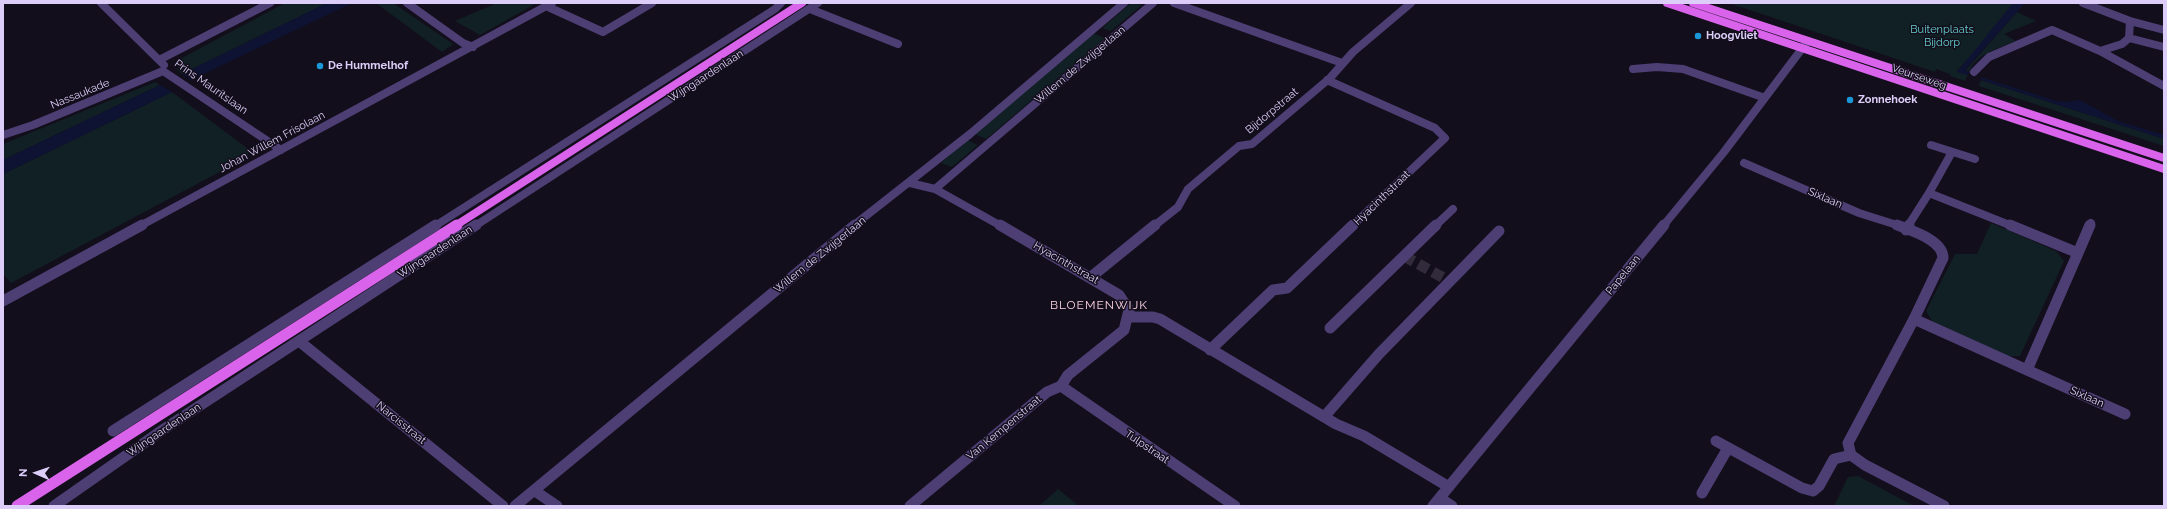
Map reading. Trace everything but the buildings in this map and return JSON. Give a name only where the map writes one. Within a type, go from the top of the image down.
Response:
[{"type":"main road","name":"Veurseweg","points":[[1667,3],[2164,169]]},
{"type":"main road","name":"Veurseweg","points":[[1693,3],[2164,158]]},
{"type":"main road","name":"Wijngaardenlaan","points":[[17,506],[810,5]]},
{"type":"street","name":"Prins Mauritslaan","points":[[101,3],[160,60],[166,68],[167,73],[281,150]]},
{"type":"street","points":[[160,60],[270,3]]},
{"type":"street","points":[[409,5],[421,3]]},
{"type":"street","points":[[549,5],[603,32],[652,3]]},
{"type":"street","name":"Wijngaardenlaan","points":[[113,431],[750,26],[775,9],[781,3]]},
{"type":"street","name":"Willem de Zwijgerlaan","points":[[515,506],[535,491],[816,256],[910,183],[1124,3]]},
{"type":"street","name":"Willem de Zwijgerlaan","points":[[935,189],[1153,3]]},
{"type":"street","points":[[1174,3],[1342,63]]},
{"type":"street","name":"Bijdorpstraat","points":[[1091,278],[1178,207],[1188,188],[1240,146],[1252,144],[1327,80],[1342,63],[1411,3]]},
{"type":"street","points":[[2083,3],[2130,21],[2164,30]]},
{"type":"street","points":[[409,5],[463,42],[474,47]]},
{"type":"street","name":"Johan Willem Frisolaan","points":[[3,301],[549,5]]},
{"type":"street","points":[[810,5],[898,44]]},
{"type":"street","name":"Wijngaardenlaan","points":[[54,506],[164,429],[810,5]]},
{"type":"street","points":[[2100,51],[2122,44],[2129,38],[2130,21]]},
{"type":"street","points":[[1974,72],[1989,57],[2052,30],[2100,51],[2164,86]]},
{"type":"street","points":[[2129,38],[2164,47]]},
{"type":"street","name":"Papelaan","points":[[1436,502],[1724,152],[1808,41]]},
{"type":"street","points":[[1633,69],[1657,67],[1683,69],[1765,98]]},
{"type":"street","name":"Nassaukade","points":[[3,135],[33,125],[167,73]]},
{"type":"street","name":"Hyacinthstraat","points":[[1210,350],[1273,290],[1287,288],[1445,138],[1435,128],[1327,80]]},
{"type":"street","points":[[1931,145],[1975,159]]},
{"type":"street","points":[[1906,230],[1952,152]]},
{"type":"street","name":"Sixlaan","points":[[1744,163],[1859,213],[1872,216],[1906,230],[1933,242],[1942,250],[1943,258],[1914,319],[1848,443],[1851,455]]},
{"type":"street","name":"Hyacinthstraat","points":[[910,183],[935,189],[1119,295],[1129,310],[1129,316]]},
{"type":"street","points":[[1929,193],[2078,253]]},
{"type":"street","points":[[1330,328],[1453,209]]},
{"type":"street","points":[[2027,370],[2091,222]]},
{"type":"street","points":[[1324,417],[1379,354],[1499,230]]},
{"type":"street","points":[[1129,316],[1153,317],[1160,319],[1324,417],[1352,432],[1364,436],[1449,487]]},
{"type":"street","name":"Van Kempenstraat","points":[[910,506],[1046,392],[1061,386],[1068,375],[1124,330],[1129,316]]},
{"type":"street","name":"Sixlaan","points":[[1914,319],[2125,414]]},
{"type":"street","name":"Narcisstraat","points":[[299,341],[503,506]]},
{"type":"street","name":"Wijngaardenlaan","points":[[164,414],[185,385]]},
{"type":"street","name":"Tulpstraat","points":[[1061,386],[1234,506]]},
{"type":"street","points":[[1716,442],[1802,488],[1813,491],[1819,486],[1834,459],[1851,455],[1865,465],[1944,506]]},
{"type":"street","points":[[1702,493],[1728,448]]},
{"type":"street","points":[[535,491],[556,506]]},
{"type":"street","points":[[1436,502],[1452,506]]},
{"type":"green space","points":[[285,3],[327,3],[182,74],[177,70],[180,59]]},
{"type":"green space","points":[[376,3],[393,3],[453,44],[442,52]]},
{"type":"green space","points":[[497,3],[537,3],[480,35],[455,21]]},
{"type":"green space","points":[[1131,3],[1142,5],[1111,31],[1102,28]]},
{"type":"green space","name":"Buitenplaats Bijdorp","points":[[1729,3],[2020,3],[1957,71],[1968,75],[1965,81],[1936,69],[1935,72]]},
{"type":"green space","points":[[2017,12],[2036,21],[2004,34],[2016,41],[1989,52],[1977,60],[1969,72],[1965,71]]},
{"type":"green space","points":[[1093,33],[1105,38],[986,139],[975,134]]},
{"type":"green space","points":[[1981,80],[2164,139],[2164,146],[1979,86]]},
{"type":"green space","points":[[155,82],[160,85],[3,160],[3,144]]},
{"type":"green space","points":[[172,92],[251,151],[244,159],[11,283],[3,274],[3,174]]},
{"type":"green space","points":[[967,140],[978,145],[952,167],[941,163]]},
{"type":"green space","points":[[1991,223],[2056,251],[2064,261],[2020,356],[2008,356],[1933,322],[1926,311],[1955,254],[1977,254]]},
{"type":"green space","points":[[1858,476],[1914,506],[1834,506],[1848,477]]},
{"type":"green space","points":[[1058,489],[1079,506],[1039,506]]},
{"type":"water","points":[[327,3],[352,3],[191,80],[182,74]]},
{"type":"water","points":[[2013,3],[2025,3],[1965,70],[1969,72],[1968,75],[1957,72]]},
{"type":"water","points":[[1981,77],[2056,101],[2066,102],[2080,100],[2118,121],[2164,135],[2164,139],[1981,80]]},
{"type":"water","points":[[160,85],[172,92],[3,174],[3,160]]},
{"type":"tunnel","points":[[1404,256],[1451,282]]},
{"type":"place","name":"Hoogvliet","points":[[1698,36]]},
{"type":"place","name":"De Hummelhof","points":[[320,66]]},
{"type":"place","name":"Zonnehoek","points":[[1850,100]]},
{"type":"district","name":"BLOEMENWIJK","points":[[1099,305]]}]
